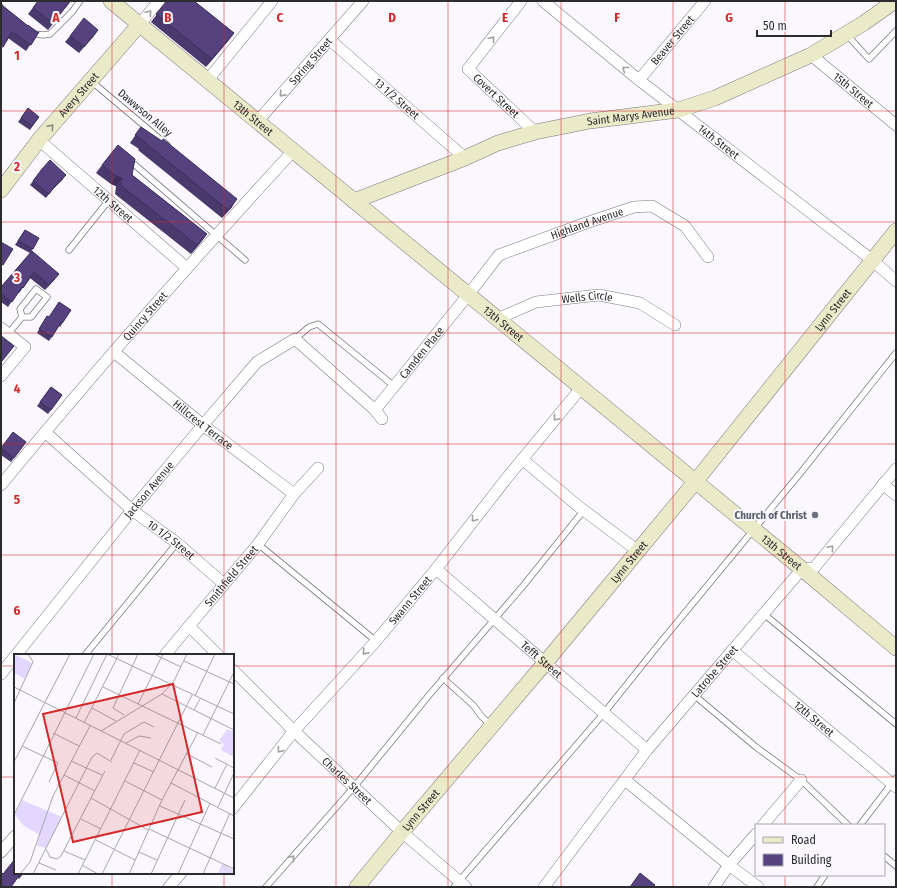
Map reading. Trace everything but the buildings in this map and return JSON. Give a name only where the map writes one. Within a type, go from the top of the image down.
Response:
[{"type":"street","name":"13th Street","points":[[110,1],[896,648]]},
{"type":"street","name":"Avery Street","points":[[1,190],[40,140],[159,1]]},
{"type":"street","points":[[207,81],[272,1]]},
{"type":"street","name":"Spring Street","points":[[257,122],[363,1]]},
{"type":"street","name":"Covert Street","points":[[521,1],[468,69],[535,132]]},
{"type":"street","name":"14th Street","points":[[543,1],[639,80],[872,260],[896,281]]},
{"type":"street","name":"Beaver Street","points":[[639,80],[705,1]]},
{"type":"street","name":"Saint Marys Avenue","points":[[354,201],[465,158],[498,143],[535,132],[590,121],[678,110],[715,98],[811,55],[864,23],[890,5]]},
{"type":"street","name":"13 1/2 Street","points":[[330,40],[465,158]]},
{"type":"street","name":"15th Street","points":[[811,55],[896,124]]},
{"type":"street","name":"12th Street","points":[[40,140],[187,268]]},
{"type":"street","name":"Quincy Street","points":[[1,485],[114,352],[216,236],[238,205],[293,151]]},
{"type":"street","name":"Highland Avenue","points":[[468,295],[499,255],[634,207],[652,206],[686,226],[708,257]]},
{"type":"street","name":"Lynn Street","points":[[357,887],[695,482],[896,231]]},
{"type":"street","name":"Camden Place","points":[[375,410],[468,295]]},
{"type":"street","name":"Wells Circle","points":[[497,319],[536,302],[598,295],[640,303],[675,324]]},
{"type":"street","points":[[1,376],[25,348],[5,331]]},
{"type":"street","points":[[296,340],[375,410],[382,419]]},
{"type":"street","name":"Jackson Avenue","points":[[18,654],[132,510],[257,362],[296,340]]},
{"type":"street","name":"Hillcrest Terrace","points":[[114,352],[203,425],[294,494]]},
{"type":"street","name":"Swann Street","points":[[234,807],[294,731],[376,640],[436,569],[522,459],[581,388]]},
{"type":"street","name":"10 1/2 Street","points":[[45,432],[132,510],[178,542],[224,584]]},
{"type":"street","points":[[522,459],[584,510],[638,551]]},
{"type":"street","name":"Smithfield Street","points":[[167,654],[258,544],[294,494],[318,468]]},
{"type":"street","name":"Latrobe Street","points":[[544,887],[647,750],[802,570],[814,568],[896,469]]},
{"type":"street","points":[[883,484],[896,495]]},
{"type":"street","name":"Tefft Street","points":[[436,569],[647,750]]},
{"type":"street","points":[[189,626],[217,654]]},
{"type":"street","name":"12th Street","points":[[732,650],[895,783]]},
{"type":"street","name":"Jackson Avenue","points":[[1,674],[14,658]]},
{"type":"street","name":"Charles Street","points":[[234,671],[354,788],[460,885]]},
{"type":"street","points":[[625,780],[758,887]]},
{"type":"street","points":[[764,824],[801,780]]},
{"type":"street","points":[[714,887],[729,865],[755,835]]},
{"type":"street","points":[[1,852],[14,837]]},
{"type":"street","points":[[170,887],[180,874]]},
{"type":"lane","points":[[30,30],[35,34],[50,34],[72,12],[80,1]]},
{"type":"lane","points":[[846,34],[869,59],[896,30]]},
{"type":"lane","name":"Dawwson Alley","points":[[91,81],[169,147]]},
{"type":"lane","points":[[135,165],[245,260]]},
{"type":"lane","points":[[69,250],[109,200]]},
{"type":"lane","points":[[5,331],[22,317],[31,317],[47,296],[36,289],[20,309],[22,317]]},
{"type":"lane","points":[[296,340],[308,327],[318,324],[394,386]]},
{"type":"lane","points":[[460,885],[754,530],[896,353]]},
{"type":"lane","points":[[266,887],[354,788],[443,678],[523,586],[584,510]]},
{"type":"lane","points":[[86,654],[178,542]]},
{"type":"lane","points":[[258,544],[376,640]]},
{"type":"lane","points":[[764,614],[896,724]]},
{"type":"lane","points":[[443,678],[473,705],[482,717],[492,726]]},
{"type":"lane","points":[[694,695],[756,747],[801,780],[847,824]]},
{"type":"lane","points":[[861,824],[895,783]]},
{"type":"lane","points":[[885,857],[896,866]]},
{"type":"lane","points":[[817,887],[824,876]]},
{"type":"place","name":"Church of Christ","points":[[815,515]]}]
